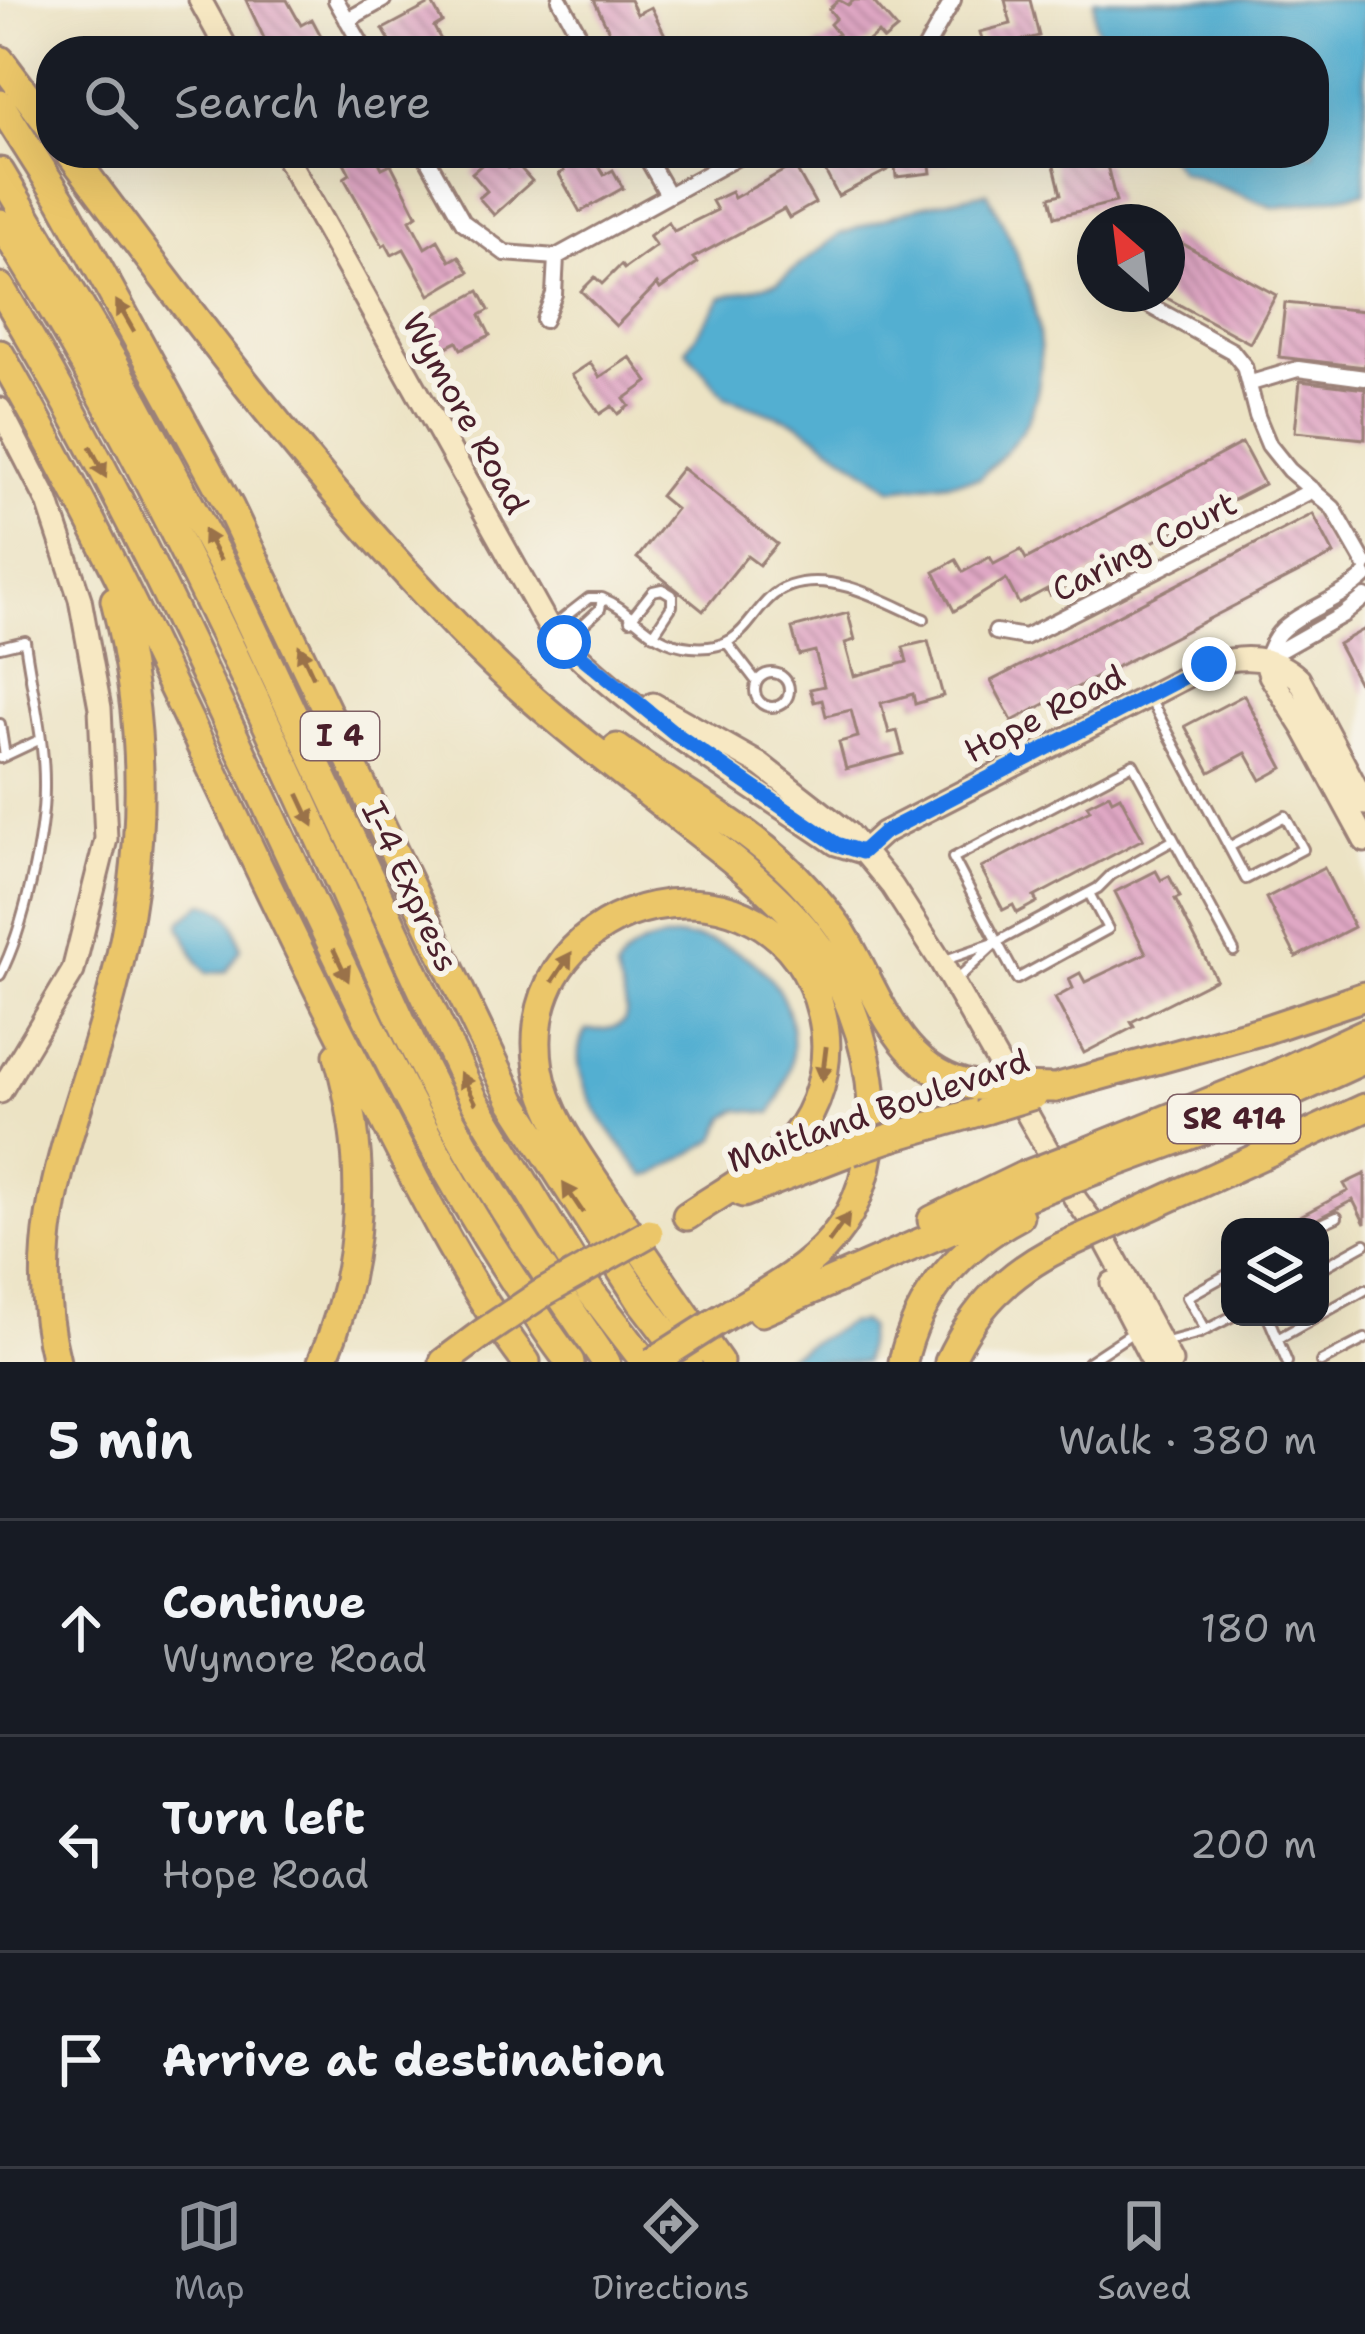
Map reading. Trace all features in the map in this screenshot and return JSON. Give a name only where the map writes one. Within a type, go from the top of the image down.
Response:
[{"type":"highway","points":[[0,60],[36,108]]},
{"type":"highway","name":"I 4","points":[[0,104],[36,161]]},
{"type":"highway","name":"I 4","points":[[41,168],[230,508],[513,1102],[628,1281],[688,1362]]},
{"type":"highway","points":[[81,168],[244,384],[445,615],[538,704],[768,890],[807,931],[833,971],[852,1012],[871,1078],[871,1155],[853,1208],[819,1254],[718,1340],[649,1362]]},
{"type":"highway","name":"I-4 Express","points":[[0,172],[115,365],[224,570],[474,1100],[591,1292],[649,1362]]},
{"type":"highway","name":"I-4 Express","points":[[0,223],[66,326],[149,478],[424,1070],[517,1232],[606,1362]]},
{"type":"highway","points":[[0,287],[49,367],[180,620],[421,1124],[482,1232],[570,1362]]},
{"type":"highway","points":[[0,354],[68,472],[305,967],[448,1243],[526,1362]]},
{"type":"highway","points":[[56,1362],[43,1275],[47,1222],[125,936],[141,805],[140,754],[127,653],[103,561],[68,472]]},
{"type":"highway","points":[[445,615],[567,712],[771,853],[841,931],[910,1053],[982,1098]]},
{"type":"highway","points":[[688,1216],[767,1162],[801,1127],[822,1084],[827,1035],[816,988],[794,952],[763,924],[725,906],[683,900],[641,906],[603,924],[572,952],[549,987],[538,1028],[539,1070],[555,1116],[580,1159],[718,1340]]},
{"type":"highway","points":[[305,967],[346,1086],[360,1184],[350,1280],[322,1362]]},
{"type":"highway","name":"Maitland Boulevard","points":[[444,1362],[553,1287],[650,1233],[851,1150],[982,1098],[1055,1088],[1264,1030],[1365,996]]},
{"type":"highway","points":[[1097,1167],[1365,1033]]},
{"type":"highway","name":"SR 414","points":[[664,1362],[718,1340],[796,1294],[1032,1192],[1239,1117],[1365,1059]]},
{"type":"highway","points":[[1097,1167],[1307,1100],[1365,1071]]},
{"type":"highway","points":[[949,1362],[961,1336],[996,1288],[1026,1265],[1365,1108]]},
{"type":"highway","points":[[903,1362],[920,1309],[950,1268],[1032,1192]]},
{"type":"main road","points":[[200,0],[220,36]]},
{"type":"main road","name":"Wymore Road","points":[[292,168],[557,635],[677,735],[836,844],[862,852],[892,886],[953,982],[1076,1200],[1103,1238],[1162,1356]]},
{"type":"main road","points":[[0,409],[48,502],[80,599],[100,708],[106,838],[73,971],[0,1092]]},
{"type":"main road","points":[[1267,658],[1284,665],[1298,679],[1365,804]]},
{"type":"main road","points":[[1267,658],[1270,675],[1365,842]]},
{"type":"main road","name":"Hope Road","points":[[862,852],[883,833],[1209,664],[1267,658]]},
{"type":"main road","name":"Wymore Road","points":[[1076,1200],[1094,1248],[1137,1330],[1162,1356]]},
{"type":"street","points":[[336,0],[356,36]]},
{"type":"street","points":[[347,20],[383,0]]},
{"type":"street","points":[[560,0],[580,36]]},
{"type":"street","points":[[933,36],[953,0]]},
{"type":"street","points":[[432,168],[463,222],[505,253],[556,257],[716,168]]},
{"type":"street","points":[[652,168],[667,194]]},
{"type":"street","points":[[544,320],[554,294],[556,257]]},
{"type":"street","points":[[1161,312],[1232,351],[1251,383],[1256,416],[1269,445],[1333,508],[1365,564]]},
{"type":"street","points":[[1251,383],[1298,369],[1365,378]]},
{"type":"street","name":"Caring Court","points":[[997,632],[1025,637],[1313,490]]},
{"type":"street","points":[[1267,658],[1274,638],[1288,624],[1330,604],[1365,576]]},
{"type":"street","points":[[1267,658],[1365,597]]},
{"type":"lane","points":[[557,635],[589,598],[602,598],[653,635],[695,647],[727,643],[749,626],[772,596],[797,584],[840,584],[924,619]]},
{"type":"lane","points":[[630,620],[653,591],[662,589],[672,595],[672,606],[653,635]]},
{"type":"lane","points":[[557,635],[600,609],[602,598]]},
{"type":"lane","points":[[0,647],[25,641],[44,783],[33,874],[0,975]]},
{"type":"lane","points":[[727,643],[757,682],[755,695],[763,706],[776,707],[787,699],[788,686],[781,675],[767,674],[757,682]]},
{"type":"lane","points":[[1148,696],[1229,847],[1249,880],[1304,849],[1285,816],[1229,847]]},
{"type":"lane","points":[[0,724],[2,757],[39,740]]},
{"type":"lane","points":[[1089,893],[1108,929],[1016,979],[953,858],[1132,764],[1234,951]]},
{"type":"lane","points":[[941,962],[998,942],[1174,840]]},
{"type":"lane","points":[[953,982],[998,942]]},
{"type":"lane","points":[[1329,1221],[1337,1217]]},
{"type":"lane","points":[[1329,1264],[1365,1244]]},
{"type":"lane","points":[[1206,1330],[1187,1297],[1221,1278]]},
{"type":"lane","points":[[1329,1310],[1365,1290]]},
{"type":"lane","points":[[1162,1356],[1221,1322]]},
{"type":"lane","points":[[1273,1326],[1287,1362]]},
{"type":"lane","points":[[1280,1338],[1301,1326]]},
{"type":"lane","points":[[1088,1362],[1104,1357],[1137,1330]]},
{"type":"lane","points":[[1321,1362],[1365,1339]]},
{"type":"water","points":[[1094,0],[1365,0],[1365,192],[1275,208],[1177,168],[1329,168],[1329,36],[1101,36],[1095,24]]},
{"type":"water","points":[[987,192],[1025,278],[1040,340],[1040,371],[1035,401],[1023,429],[980,478],[892,489],[798,423],[725,397],[686,350],[722,297],[778,282],[840,234],[921,206]]},
{"type":"water","points":[[203,903],[226,913],[237,933],[241,950],[227,971],[207,973],[180,926]]},
{"type":"water","points":[[677,937],[712,942],[741,954],[764,971],[781,994],[790,1021],[792,1050],[786,1081],[771,1113],[738,1110],[726,1117],[716,1139],[646,1176],[595,1108],[585,1087],[579,1048],[586,1030],[623,1023],[626,1008],[616,971],[620,962],[649,942]]},
{"type":"water","points":[[862,1322],[868,1327],[864,1362],[789,1362],[786,1357],[848,1323]]},
{"type":"building","points":[[246,0],[287,0],[301,25],[312,19],[321,36],[263,36]]},
{"type":"building","points":[[594,0],[630,0],[637,14],[651,7],[666,36],[611,36]]},
{"type":"building","points":[[839,0],[848,5],[854,0],[872,0],[897,29],[889,36],[834,36],[838,34],[830,24],[836,18],[829,9]]},
{"type":"building","points":[[1005,0],[1030,0],[1039,36],[981,36],[980,32],[1011,24]]},
{"type":"building","points":[[432,3],[442,22],[434,27],[439,36],[387,36],[383,29]]},
{"type":"building","points":[[347,168],[393,168],[417,215],[410,220],[425,248],[438,240],[450,261],[459,256],[469,272],[430,295],[404,249],[392,255],[383,246],[344,178],[350,174]]},
{"type":"building","points":[[478,168],[520,168],[532,181],[494,215],[479,198],[487,191],[472,173]]},
{"type":"building","points":[[600,168],[604,175],[613,170],[623,188],[580,212],[559,174]]},
{"type":"building","points":[[796,168],[815,203],[789,218],[784,209],[693,258],[697,263],[660,289],[657,284],[616,326],[581,291],[595,277],[602,284],[621,265],[624,269],[656,246],[649,236],[668,222],[674,231],[717,210],[712,201],[731,192],[734,198]]},
{"type":"building","points":[[826,168],[891,168],[838,196]]},
{"type":"building","points":[[895,168],[930,168],[931,173],[896,177]]},
{"type":"building","points":[[1055,168],[1108,168],[1116,202],[1077,204],[1077,212],[1055,217],[1050,197],[1061,194]]},
{"type":"building","points":[[1185,245],[1276,295],[1250,343],[1185,308]]},
{"type":"building","points":[[479,291],[489,310],[480,315],[490,335],[461,349],[457,342],[438,351],[428,330],[439,324],[434,315]]},
{"type":"building","points":[[1285,303],[1365,311],[1365,367],[1279,357]]},
{"type":"building","points":[[630,357],[648,382],[624,399],[629,406],[618,414],[612,406],[600,414],[572,375],[590,363],[600,377]]},
{"type":"building","points":[[1300,381],[1365,389],[1365,439],[1295,432]]},
{"type":"building","points":[[1242,443],[1264,484],[1050,595],[1047,589],[1019,604],[1006,579],[954,611],[934,572],[956,560],[963,572],[990,557],[994,564],[1021,550],[1026,559]]},
{"type":"building","points":[[682,468],[777,544],[759,565],[747,556],[703,611],[637,558],[676,509],[660,496]]},
{"type":"building","points":[[1313,514],[1334,554],[1012,721],[991,681]]},
{"type":"building","points":[[848,613],[855,640],[845,643],[854,676],[907,662],[903,647],[928,641],[943,696],[915,704],[913,694],[881,703],[889,733],[897,731],[903,754],[846,769],[839,742],[858,737],[851,710],[826,716],[822,700],[814,702],[810,689],[824,686],[815,651],[799,655],[792,628]]},
{"type":"building","points":[[1365,629],[1365,695],[1338,644]]},
{"type":"building","points":[[1244,695],[1283,768],[1261,780],[1246,753],[1210,772],[1185,726]]},
{"type":"building","points":[[1109,794],[1112,800],[1120,796],[1143,839],[1034,897],[1037,902],[1017,913],[1013,905],[1003,910],[981,868],[1090,810],[1087,805]]},
{"type":"building","points":[[1324,868],[1354,927],[1296,957],[1266,898]]},
{"type":"building","points":[[1156,871],[1161,880],[1169,876],[1180,897],[1175,899],[1216,979],[1131,1022],[1134,1027],[1084,1053],[1055,998],[1073,988],[1069,979],[1080,973],[1085,982],[1146,953],[1115,892]]},
{"type":"building","points":[[1365,1174],[1365,1224],[1353,1200],[1319,1218],[1296,1218],[1348,1191],[1344,1184]]},
{"type":"route","points":[[564,642],[677,735],[836,844],[862,852],[883,833],[1209,664]]}]
